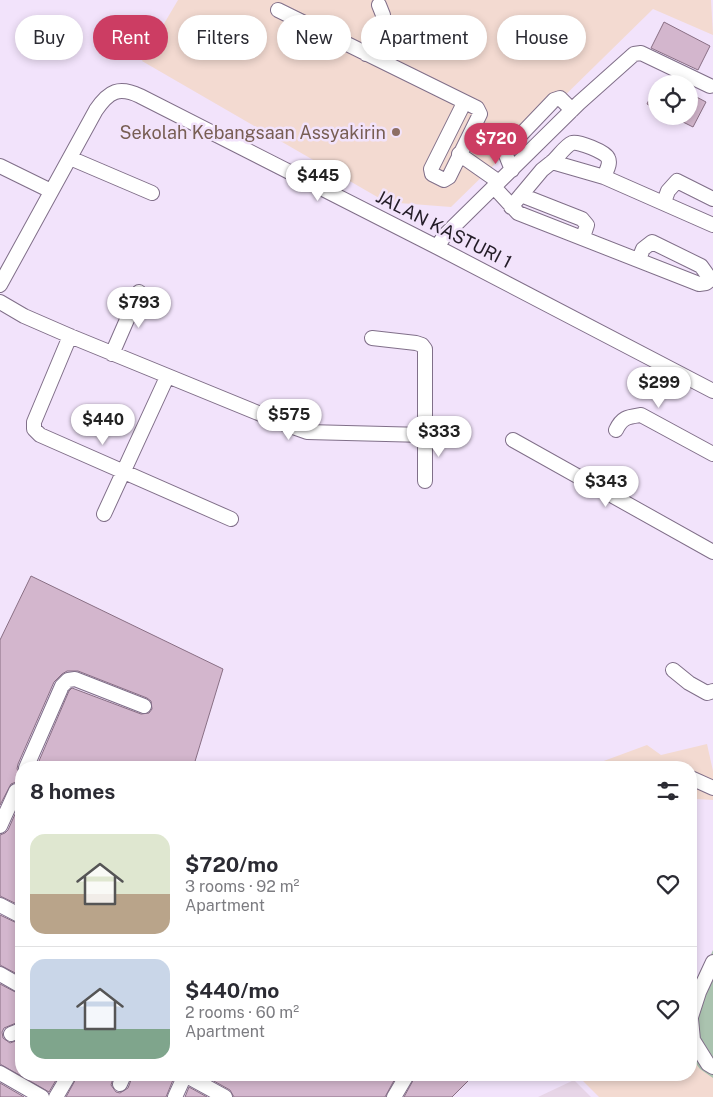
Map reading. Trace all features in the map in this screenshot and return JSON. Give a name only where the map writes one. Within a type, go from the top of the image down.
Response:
[{"type":"street","points":[[379,5],[383,15]]},
{"type":"street","points":[[278,10],[361,52]]},
{"type":"street","points":[[437,247],[445,235],[575,107],[634,54],[641,53],[710,86]]},
{"type":"street","points":[[378,60],[476,108],[480,114],[447,179],[444,180],[432,174],[431,170],[464,103]]},
{"type":"street","name":"JALAN KASTURI 1","points":[[0,285],[104,98],[115,92],[132,92],[437,247],[713,391]]},
{"type":"street","points":[[512,170],[506,155],[508,148],[554,100],[560,98],[575,107]]},
{"type":"street","points":[[511,207],[542,170],[571,144],[577,142],[605,153],[609,164],[604,177]]},
{"type":"street","points":[[459,154],[497,185],[511,207],[518,213],[699,284],[706,284],[712,279],[701,266],[652,242],[643,249],[639,259]]},
{"type":"street","points":[[70,158],[152,193]]},
{"type":"street","points":[[552,162],[604,177],[713,225]]},
{"type":"street","points":[[0,166],[51,191]]},
{"type":"street","points":[[664,202],[668,191],[677,181],[713,199]]},
{"type":"street","points":[[522,195],[582,219],[587,225],[583,237]]},
{"type":"street","points":[[112,354],[139,292]]},
{"type":"street","points":[[0,302],[24,316],[112,354],[307,432],[425,435]]},
{"type":"street","points":[[70,336],[34,422],[34,429],[40,434],[231,519]]},
{"type":"street","points":[[372,338],[416,343],[422,345],[425,349],[425,482]]},
{"type":"street","points":[[104,514],[167,377]]},
{"type":"street","points":[[616,430],[620,421],[630,416],[641,415],[713,454]]},
{"type":"street","points":[[513,440],[713,552]]},
{"type":"street","points":[[673,670],[707,693],[713,691]]},
{"type":"street","points":[[29,761],[62,686],[68,680],[75,679],[144,706]]},
{"type":"street","points":[[697,781],[713,788]]},
{"type":"street","points":[[0,826],[15,796]]},
{"type":"street","points":[[0,905],[15,913]]},
{"type":"street","points":[[697,998],[713,962]]},
{"type":"street","points":[[0,974],[15,983]]},
{"type":"street","points":[[697,1045],[708,1064],[713,1067]]},
{"type":"street","points":[[0,1073],[42,1097]]},
{"type":"street","points":[[56,1097],[65,1081]]},
{"type":"street","points":[[175,1097],[182,1081]]},
{"type":"street","points":[[196,1081],[225,1097]]},
{"type":"street","points":[[394,1097],[403,1081]]},
{"type":"shaded area","name":"Sekolah Kebangsaan Assyakirin","points":[[178,0],[711,0],[713,35],[653,9],[451,207],[386,202],[142,61],[168,60],[168,17]]},
{"type":"shaded area","points":[[707,744],[713,771],[713,800],[697,799],[697,761],[604,761],[647,745],[661,755]]},
{"type":"shaded area","points":[[713,962],[713,1097],[599,1097],[583,1081],[697,1081],[697,1001]]},
{"type":"shaded area","points":[[575,1081],[591,1097],[538,1097]]},
{"type":"green space","points":[[713,950],[713,1078],[697,1065],[697,985]]},
{"type":"building","points":[[664,22],[710,46],[698,70],[651,48]]},
{"type":"building","points":[[698,98],[706,102],[698,117]]},
{"type":"building","points":[[31,576],[223,669],[195,761],[39,761],[72,688],[141,714],[149,713],[152,709],[151,701],[147,698],[78,671],[67,671],[54,682],[19,761],[15,761],[15,782],[11,784],[0,805],[0,640]]},
{"type":"building","points":[[15,814],[15,903],[0,896],[0,835],[8,830]]},
{"type":"building","points":[[0,915],[15,922],[15,973],[0,965]]},
{"type":"building","points":[[0,984],[15,992],[15,1023],[4,1028],[2,1032],[3,1038],[10,1043],[15,1041],[15,1073],[0,1064]]},
{"type":"building","points":[[30,1081],[55,1081],[49,1092]]},
{"type":"building","points":[[75,1081],[112,1081],[111,1085],[116,1092],[120,1093],[128,1088],[131,1081],[173,1081],[166,1097],[66,1097]]},
{"type":"building","points":[[214,1081],[394,1081],[385,1097],[234,1097],[230,1090]]},
{"type":"building","points":[[413,1081],[468,1081],[452,1097],[404,1097]]},
{"type":"building","points":[[0,1083],[24,1097],[0,1097]]},
{"type":"building","points":[[189,1087],[207,1097],[185,1097]]},
{"type":"place","name":"Sekolah Kebangsaan Assyakirin","points":[[396,132]]}]
